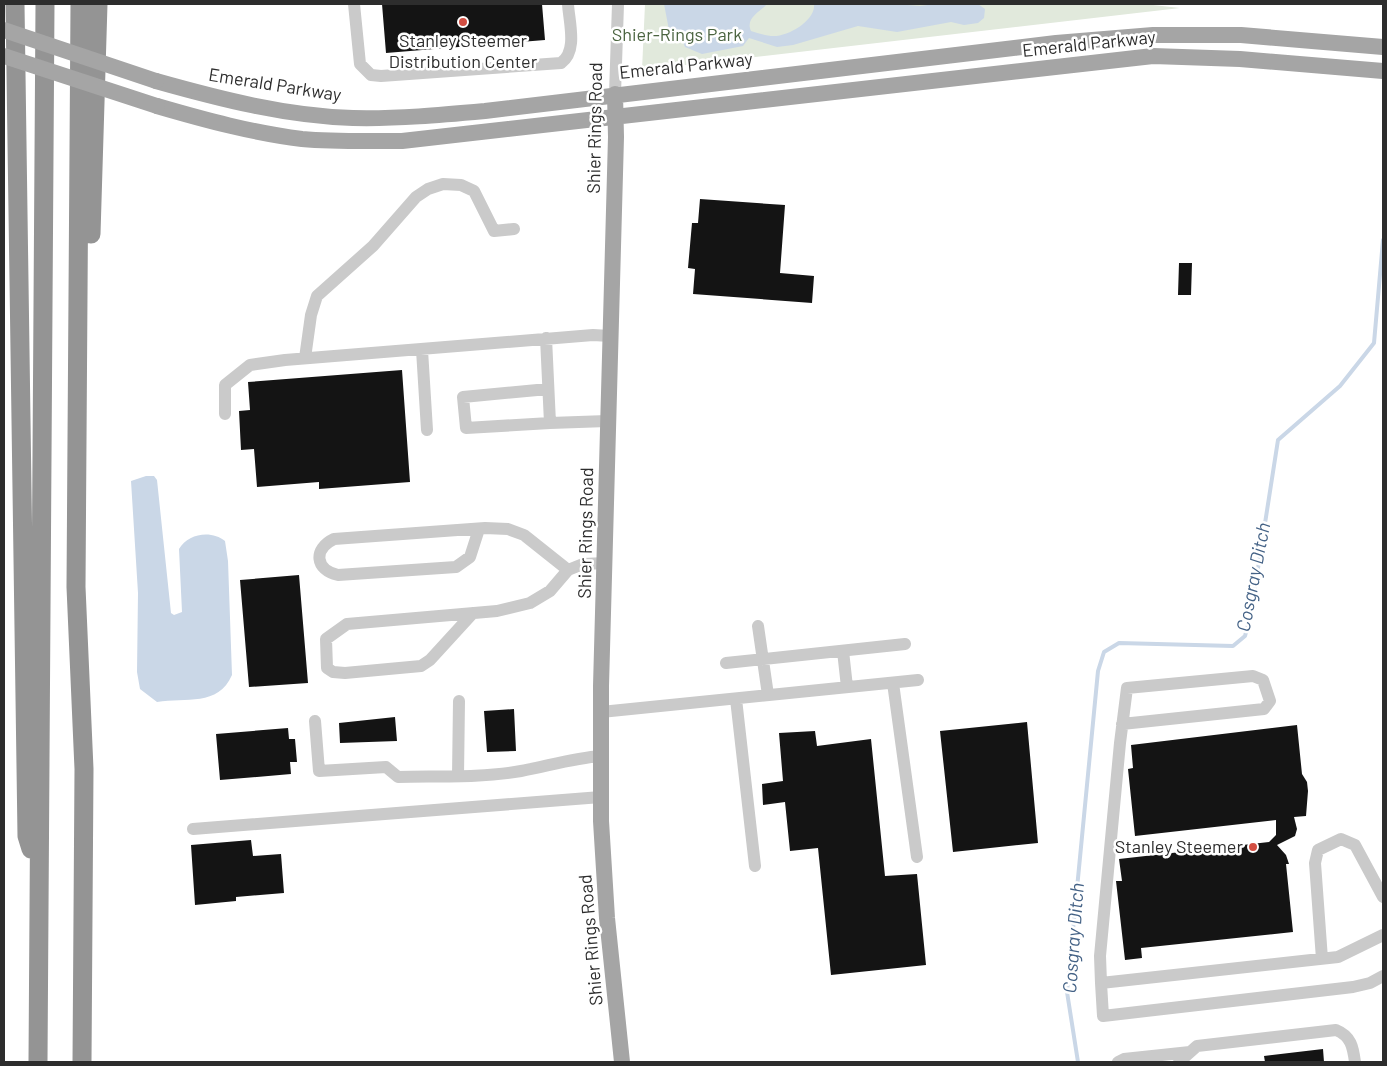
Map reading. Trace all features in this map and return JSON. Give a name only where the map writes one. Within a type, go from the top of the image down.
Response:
[{"type":"highway","points":[[15,4],[27,836],[40,877]]},
{"type":"highway","points":[[38,1062],[45,4]]},
{"type":"highway","points":[[80,4],[76,587],[84,769],[82,1062]]},
{"type":"highway","points":[[78,387],[89,336],[98,4]]},
{"type":"main road","name":"Emerald Parkway","points":[[4,30],[219,99],[305,114],[352,118],[433,116],[1056,43],[1153,34],[1241,34],[1383,47]]},
{"type":"main road","name":"Emerald Parkway","points":[[4,56],[218,124],[302,139],[349,142],[402,141],[1153,56],[1240,59],[1383,71]]},
{"type":"main road","name":"Shier Rings Road","points":[[615,94],[606,563],[601,712],[601,797],[608,918],[622,1062]]},
{"type":"street","points":[[354,4],[360,64],[371,76],[381,76],[561,63],[566,59],[570,51],[568,4]]},
{"type":"street","name":"Shier Rings Road","points":[[615,94],[618,4]]},
{"type":"street","points":[[305,358],[311,315],[317,296],[373,246],[416,197],[428,189],[443,184],[461,185],[474,191],[494,231],[514,230]]},
{"type":"street","points":[[225,414],[225,385],[250,365],[305,358],[422,350],[546,338],[610,336]]},
{"type":"street","points":[[546,338],[550,422]]},
{"type":"street","points":[[422,350],[426,430]]},
{"type":"street","points":[[548,389],[463,396],[466,428],[550,422],[608,421]]},
{"type":"street","points":[[479,529],[470,557],[456,567],[338,575],[329,573],[322,566],[320,560],[320,551],[324,544],[334,539],[479,529],[508,529],[524,535],[568,570]]},
{"type":"street","points":[[473,613],[430,660],[421,666],[345,673],[333,672],[327,668],[326,639],[347,624],[473,613],[497,611],[530,603],[550,591],[568,570],[583,564],[606,563]]},
{"type":"street","points":[[758,626],[768,695]]},
{"type":"street","points":[[726,663],[763,661],[905,644]]},
{"type":"street","points":[[843,651],[847,688]]},
{"type":"street","points":[[1122,724],[1264,709],[1270,701],[1263,680],[1253,676],[1127,688],[1122,724],[1100,956],[1103,1016],[1353,987],[1370,983],[1383,976]]},
{"type":"street","points":[[601,712],[918,680]]},
{"type":"street","points":[[892,683],[917,856]]},
{"type":"street","points":[[736,698],[755,866]]},
{"type":"street","points":[[458,776],[459,701]]},
{"type":"street","points":[[315,721],[319,771],[386,767],[398,777],[458,776],[520,772],[582,757],[601,756]]},
{"type":"street","points":[[193,829],[601,797]]},
{"type":"street","points":[[1322,958],[1314,863],[1318,850],[1341,839],[1355,845],[1383,897]]},
{"type":"street","points":[[1100,983],[1338,957],[1383,935]]},
{"type":"street","points":[[1180,1062],[1197,1046],[1336,1030],[1343,1033],[1349,1040],[1354,1062]]},
{"type":"street","points":[[1118,1062],[1124,1058],[1190,1052]]},
{"type":"green space","name":"Shier-Rings Park","points":[[645,4],[1144,4],[1180,8],[642,70]]},
{"type":"water","points":[[664,4],[767,4],[750,22],[751,31],[774,36],[787,33],[800,26],[811,16],[814,4],[895,4],[920,6],[978,4],[985,9],[984,18],[978,23],[964,25],[951,22],[897,32],[858,26],[793,45],[777,47],[749,38],[743,46],[702,54],[685,47],[681,37],[669,30]]},
{"type":"water","points":[[146,476],[154,476],[157,480],[171,613],[174,615],[182,612],[179,549],[188,539],[200,535],[214,535],[225,541],[228,561],[232,675],[226,685],[218,692],[200,699],[157,702],[140,689],[137,672],[138,593],[131,481]]},
{"type":"building","name":"Stanley Steemer Distribution Center","points":[[382,4],[542,4],[545,40],[386,53]]},
{"type":"building","points":[[700,199],[785,205],[780,273],[814,276],[812,303],[693,294],[695,269],[688,268],[692,223],[698,223]]},
{"type":"building","points":[[1179,263],[1192,263],[1191,295],[1178,295]]},
{"type":"building","points":[[402,370],[410,482],[319,489],[319,482],[257,487],[254,449],[241,450],[239,411],[250,410],[248,382]]},
{"type":"building","points":[[299,575],[308,683],[249,687],[240,580]]},
{"type":"building","points":[[514,709],[516,751],[487,752],[484,711]]},
{"type":"building","points":[[395,717],[397,741],[340,743],[339,723]]},
{"type":"building","points":[[1027,722],[1038,843],[953,852],[940,731]]},
{"type":"building","name":"Stanley Steemer","points":[[1297,725],[1302,774],[1307,782],[1308,791],[1306,816],[1294,817],[1297,829],[1295,836],[1277,845],[1286,855],[1289,864],[1286,864],[1293,932],[1141,948],[1142,958],[1125,960],[1116,881],[1122,881],[1119,859],[1269,842],[1276,835],[1276,820],[1135,836],[1128,769],[1133,768],[1131,745]]},
{"type":"building","points":[[288,728],[289,739],[295,739],[297,762],[290,762],[291,774],[220,780],[216,734]]},
{"type":"building","points":[[815,731],[817,746],[871,739],[885,876],[917,874],[926,965],[831,975],[818,848],[790,851],[785,802],[763,805],[762,784],[783,781],[779,733]]},
{"type":"building","points":[[251,840],[253,856],[281,854],[284,893],[236,897],[236,901],[195,905],[191,845]]},
{"type":"building","points":[[1323,1049],[1324,1062],[1265,1062],[1264,1056]]},
{"type":"waterway","name":"Cosgray Ditch","points":[[1078,1062],[1067,992],[1098,671],[1104,652],[1119,643],[1233,646],[1245,636],[1251,613],[1278,440],[1340,386],[1374,343],[1383,240]]},
{"type":"place","name":"Stanley Steemer Distribution Center","points":[[463,22]]},
{"type":"place","name":"Stanley Steemer","points":[[1253,847]]}]
